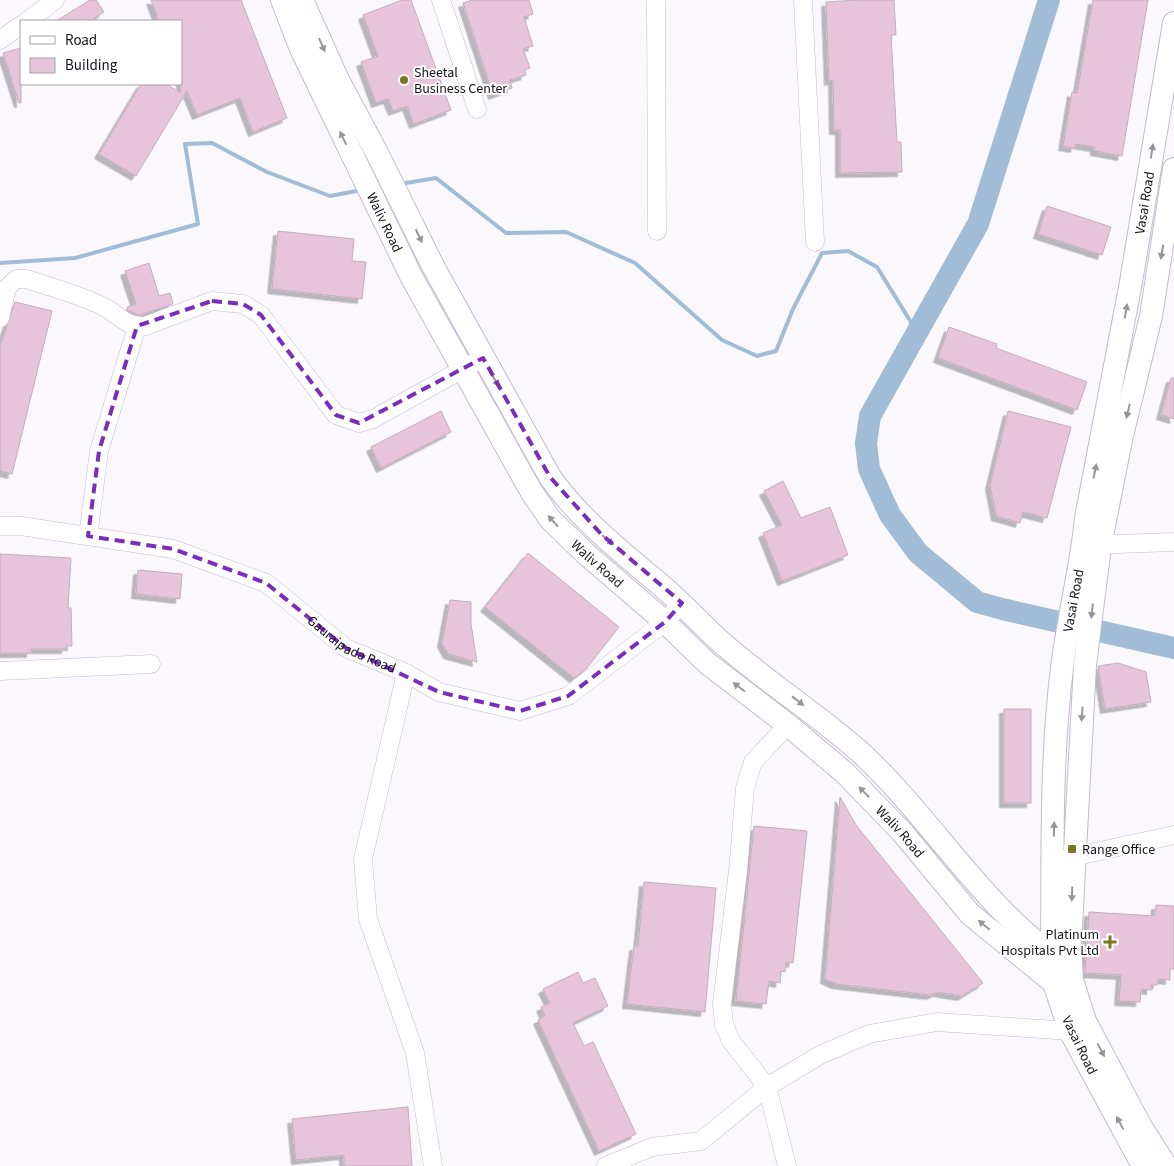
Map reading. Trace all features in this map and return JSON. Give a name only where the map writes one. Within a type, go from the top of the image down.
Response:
[{"type":"main road","name":"Waliv Road","points":[[282,0],[301,49],[412,278],[531,491],[550,519],[586,554],[666,622],[707,663],[788,725],[845,773],[902,832],[970,914],[1054,983],[1077,999]]},
{"type":"main road","name":"Waliv Road","points":[[302,0],[338,80],[433,266],[550,477],[568,501],[600,534],[682,603],[722,642],[861,753],[919,814],[987,896],[1052,956],[1071,968]]},
{"type":"main road","name":"Vasai Road","points":[[1143,1166],[1070,1031],[1054,983],[1052,956],[1085,666],[1091,552],[1086,518],[1131,282],[1174,23]]},
{"type":"main road","name":"Vasai Road","points":[[1166,1166],[1141,1127],[1085,1021],[1077,999],[1071,968],[1056,739],[1062,668],[1119,449],[1151,316],[1171,213],[1174,169]]},
{"type":"street","points":[[28,20],[55,0]]},
{"type":"street","points":[[441,0],[477,109]]},
{"type":"street","points":[[656,0],[657,231]]},
{"type":"street","points":[[803,0],[815,242]]},
{"type":"street","points":[[0,40],[20,26]]},
{"type":"street","points":[[0,318],[7,288],[16,279],[28,279],[104,307],[127,324],[137,326],[145,326],[212,301],[242,304],[261,315],[336,415],[359,424],[373,419],[483,358]]},
{"type":"street","points":[[88,536],[100,452],[137,326]]},
{"type":"street","name":"Gauraipada Road","points":[[0,526],[21,526],[173,549],[266,583],[346,648],[406,673],[439,692],[520,711],[568,696],[666,622],[682,603]]},
{"type":"street","points":[[1091,552],[1174,542]]},
{"type":"street","points":[[0,672],[150,664]]},
{"type":"street","points":[[406,673],[363,859],[368,919],[415,1053],[433,1166]]},
{"type":"street","points":[[787,1166],[767,1087],[731,1041],[724,1024],[722,1004],[738,871],[745,788],[753,762],[788,725]]},
{"type":"street","points":[[1063,859],[1174,835]]},
{"type":"street","points":[[606,1166],[652,1148],[701,1141],[767,1087],[820,1055],[869,1034],[926,1023],[1070,1031]]},
{"type":"highlighted area","points":[[212,301],[243,304],[261,315],[336,415],[359,423],[483,358],[550,477],[601,534],[682,603],[665,622],[568,696],[520,711],[439,692],[346,648],[266,583],[173,549],[88,536],[99,451],[137,326]]},
{"type":"building","points":[[90,0],[96,0],[104,12],[92,20],[58,20]]},
{"type":"building","points":[[151,0],[241,0],[287,118],[253,132],[240,98],[197,115],[187,91],[136,176],[99,154],[140,85],[168,85],[181,93],[182,20],[159,20]]},
{"type":"building","name":"Sheetal Business Center","points":[[402,0],[411,0],[451,110],[414,124],[407,106],[393,111],[388,99],[376,103],[361,62],[378,56],[363,15]]},
{"type":"building","points":[[472,0],[529,0],[533,14],[524,17],[533,46],[523,49],[530,68],[524,70],[526,75],[510,80],[512,88],[493,95],[463,3]]},
{"type":"building","points":[[894,0],[896,35],[891,35],[897,142],[901,142],[902,172],[840,173],[840,130],[834,130],[833,80],[829,81],[826,2]]},
{"type":"building","points":[[1093,0],[1148,0],[1122,156],[1095,151],[1095,147],[1076,144],[1075,148],[1063,146],[1072,92],[1077,93]]},
{"type":"building","points":[[20,48],[21,103],[19,103],[3,53]]},
{"type":"building","points":[[1047,206],[1111,227],[1102,255],[1038,234]]},
{"type":"building","points":[[278,231],[354,239],[352,261],[366,262],[362,299],[272,289]]},
{"type":"building","points":[[149,263],[159,296],[170,293],[173,304],[140,315],[128,311],[127,307],[136,304],[125,271]]},
{"type":"building","points":[[15,302],[52,311],[12,474],[0,471],[0,346]]},
{"type":"building","points":[[949,327],[997,344],[996,348],[1087,382],[1077,410],[938,358]]},
{"type":"building","points":[[1171,378],[1174,378],[1174,419],[1161,415]]},
{"type":"building","points":[[441,411],[451,432],[381,468],[371,447]]},
{"type":"building","points":[[1008,411],[1071,427],[1047,518],[1023,512],[1020,523],[996,516],[990,485]]},
{"type":"building","points":[[783,481],[801,518],[830,507],[848,555],[782,581],[763,533],[782,525],[764,491]]},
{"type":"building","points":[[528,553],[619,627],[586,669],[574,678],[485,607]]},
{"type":"building","points":[[0,554],[71,558],[68,608],[71,608],[72,646],[66,646],[66,649],[31,649],[31,653],[0,653]]},
{"type":"building","points":[[138,570],[182,574],[180,599],[136,594]]},
{"type":"building","points":[[450,600],[471,602],[471,624],[477,662],[448,654],[442,643]]},
{"type":"building","points":[[1118,663],[1146,672],[1151,702],[1105,709],[1098,666]]},
{"type":"building","points":[[1004,709],[1031,709],[1031,803],[1004,803]]},
{"type":"building","points":[[840,797],[856,825],[983,983],[962,996],[937,992],[931,995],[836,984],[825,979]]},
{"type":"building","points":[[754,826],[807,831],[793,963],[786,962],[785,972],[781,971],[780,983],[769,981],[766,1004],[736,1001]]},
{"type":"building","points":[[644,882],[716,888],[705,1012],[627,1004],[634,946],[638,946]]},
{"type":"building","points":[[1156,905],[1174,906],[1174,969],[1170,969],[1170,980],[1158,979],[1157,985],[1151,985],[1151,990],[1141,989],[1140,1002],[1119,1001],[1121,975],[1085,973],[1089,912],[1155,916]]},
{"type":"building","points":[[578,972],[583,983],[595,978],[608,1006],[573,1023],[584,1046],[593,1042],[636,1134],[599,1151],[538,1020],[545,1016],[541,1007],[550,1003],[543,989]]},
{"type":"building","points":[[408,1107],[412,1166],[344,1166],[344,1155],[296,1160],[292,1119]]},
{"type":"waterway","points":[[1049,0],[978,224],[870,416],[866,443],[869,469],[890,515],[918,553],[977,602],[1174,648]]},
{"type":"waterway","points":[[0,263],[75,258],[198,224],[185,144],[212,143],[267,172],[330,196],[362,190]]},
{"type":"waterway","points":[[400,184],[436,178],[506,233],[566,232],[635,263],[722,340],[757,356],[776,351],[793,309],[822,253],[848,251],[877,267],[917,332]]},
{"type":"place","name":"Sheetal Business Center","points":[[404,80]]},
{"type":"place","name":"Range Office","points":[[1072,849]]},
{"type":"place","name":"Platinum Hospitals Pvt Ltd","points":[[1110,942]]}]
